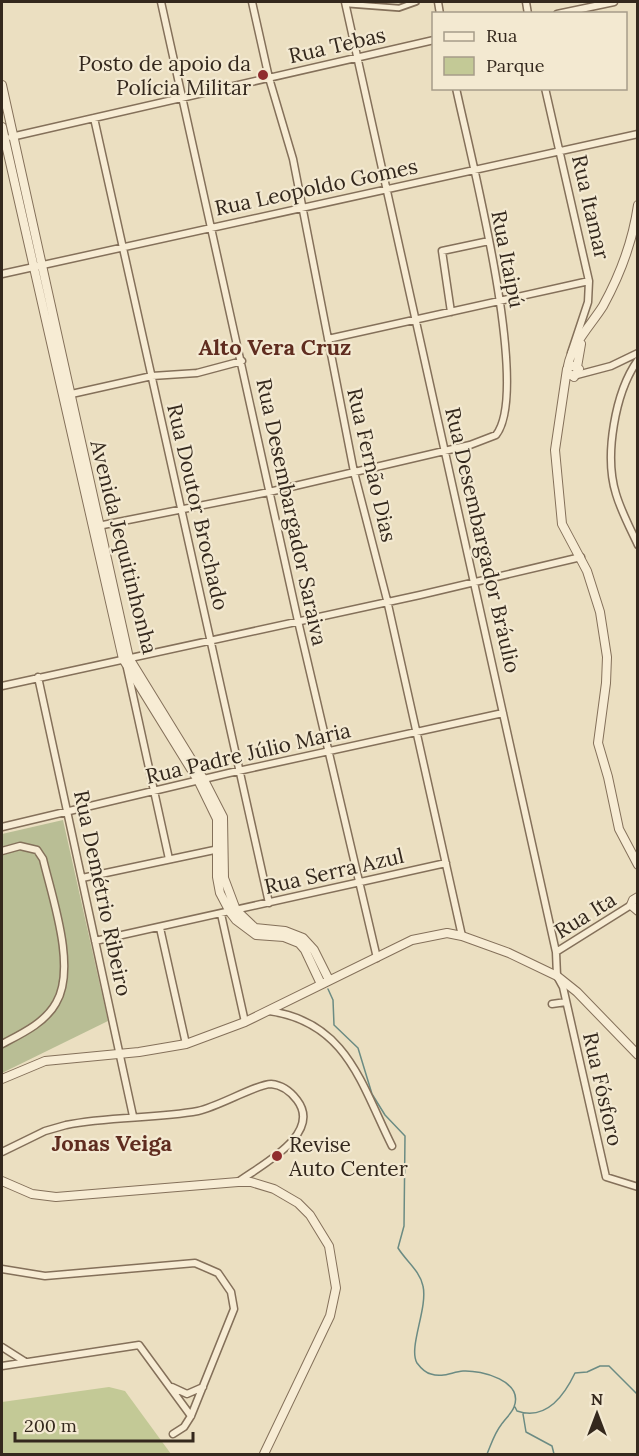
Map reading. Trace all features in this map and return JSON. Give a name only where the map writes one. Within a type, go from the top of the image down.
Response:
[{"type":"street","name":"Rua Desembargador Saraiva","points":[[161,2],[298,621],[377,958]]},
{"type":"street","name":"Rua Fernão Dias","points":[[252,2],[269,78],[293,159],[354,472],[387,600],[462,936]]},
{"type":"street","points":[[346,3],[399,8],[416,2]]},
{"type":"street","points":[[566,12],[614,2]]},
{"type":"street","name":"Rua Desembargador Bráulio","points":[[346,3],[385,189],[556,952],[557,976]]},
{"type":"street","name":"Rua Tebas","points":[[3,139],[432,40]]},
{"type":"street","name":"Avenida Jequitinhonha","points":[[2,85],[37,266],[126,661],[202,781],[217,819],[220,893],[233,911],[236,920],[256,935],[288,938],[299,944],[325,982]]},
{"type":"street","name":"Rua Itaipú","points":[[445,450],[487,441],[496,435],[505,419],[504,325],[489,241],[456,90]]},
{"type":"street","name":"Rua Itamar","points":[[545,90],[589,281],[588,302],[576,332],[571,355],[574,371]]},
{"type":"street","name":"Rua Doutor Brochado","points":[[94,118],[242,771],[269,903]]},
{"type":"street","name":"Avenida Jequitinhonha","points":[[2,127],[3,139],[37,266]]},
{"type":"street","name":"Rua Leopoldo Gomes","points":[[2,274],[638,134]]},
{"type":"street","points":[[576,332],[578,340],[582,339],[621,271],[638,205]]},
{"type":"street","points":[[451,312],[442,251],[489,241]]},
{"type":"street","points":[[328,339],[589,281]]},
{"type":"street","name":"Rua Itamar","points":[[571,355],[582,339]]},
{"type":"street","name":"Rua Itamar","points":[[582,339],[574,371],[561,391],[555,450],[562,524],[565,533],[581,557],[596,594],[607,657],[605,702],[598,737],[599,749],[608,777],[619,829],[637,866]]},
{"type":"street","points":[[574,371],[593,372],[638,353]]},
{"type":"street","points":[[638,360],[627,377],[621,396],[615,419],[612,454],[615,492],[638,545]]},
{"type":"street","points":[[66,395],[152,376],[197,373],[242,361]]},
{"type":"street","name":"Avenida Jequitinhonha","points":[[76,439],[98,526],[126,661]]},
{"type":"street","points":[[98,526],[269,492],[445,450]]},
{"type":"street","points":[[2,686],[126,661],[581,557]]},
{"type":"street","points":[[126,661],[169,859]]},
{"type":"street","name":"Rua Demétrio Ribeiro","points":[[38,677],[133,1116]]},
{"type":"street","points":[[134,699],[145,692]]},
{"type":"street","name":"Rua Padre Júlio Maria","points":[[2,827],[503,713]]},
{"type":"street","points":[[2,851],[20,846],[36,850],[43,859],[62,944],[64,983],[56,1004],[32,1028],[2,1044]]},
{"type":"street","points":[[82,878],[220,849]]},
{"type":"street","name":"Rua Serra Azul","points":[[95,941],[446,863]]},
{"type":"street","points":[[634,908],[638,897]]},
{"type":"street","name":"Rua Ita","points":[[556,952],[634,908]]},
{"type":"street","points":[[221,914],[245,1022]]},
{"type":"street","points":[[160,928],[186,1044]]},
{"type":"street","points":[[2,1079],[45,1061],[121,1054],[186,1044],[269,1011],[419,937],[447,933],[509,953],[557,976],[577,992],[638,1055]]},
{"type":"street","name":"Rua Fósforo","points":[[557,976],[566,1002],[606,1177],[638,1187]]},
{"type":"street","points":[[552,1004],[566,1002]]},
{"type":"street","points":[[269,1011],[305,1021],[335,1040],[350,1060],[392,1146]]},
{"type":"street","points":[[2,1152],[58,1127],[133,1116],[198,1111],[264,1085],[281,1086],[290,1091],[304,1113],[300,1134],[238,1182]]},
{"type":"street","points":[[2,1181],[32,1194],[56,1197],[251,1182],[274,1189],[298,1203],[310,1215],[329,1246],[336,1279],[336,1298],[330,1316],[264,1455]]},
{"type":"street","points":[[2,1269],[45,1276],[187,1263],[210,1268],[218,1273],[228,1286],[234,1310],[191,1416],[184,1427],[173,1434]]},
{"type":"street","points":[[2,1366],[136,1344],[141,1347],[191,1416]]},
{"type":"street","points":[[2,1347],[25,1361]]},
{"type":"street","points":[[168,1385],[187,1394],[204,1386]]},
{"type":"green space","points":[[63,820],[108,1021],[2,1073],[2,834]]},
{"type":"green space","points":[[109,1387],[125,1391],[171,1454],[2,1454],[2,1402]]},
{"type":"waterway","points":[[328,989],[333,1000],[334,1025],[358,1048],[372,1094],[385,1115],[405,1136],[404,1226],[398,1248],[416,1271],[423,1286],[423,1305],[415,1348],[417,1363],[425,1371],[435,1375],[463,1371],[490,1375],[513,1390],[515,1398],[512,1412],[496,1432],[487,1454]]},
{"type":"waterway","points":[[515,1407],[517,1411],[537,1413],[559,1398],[575,1373],[587,1372],[600,1366],[609,1366],[638,1395]]},
{"type":"waterway","points":[[523,1414],[526,1432],[552,1446],[554,1454]]},
{"type":"place","name":"Posto de apoio da Polícia Militar","points":[[263,75]]},
{"type":"place","name":"Revise Auto Center","points":[[277,1156]]},
{"type":"district","name":"Alto Vera Cruz","points":[[275,347]]},
{"type":"district","name":"Jonas Veiga","points":[[112,1143]]}]
